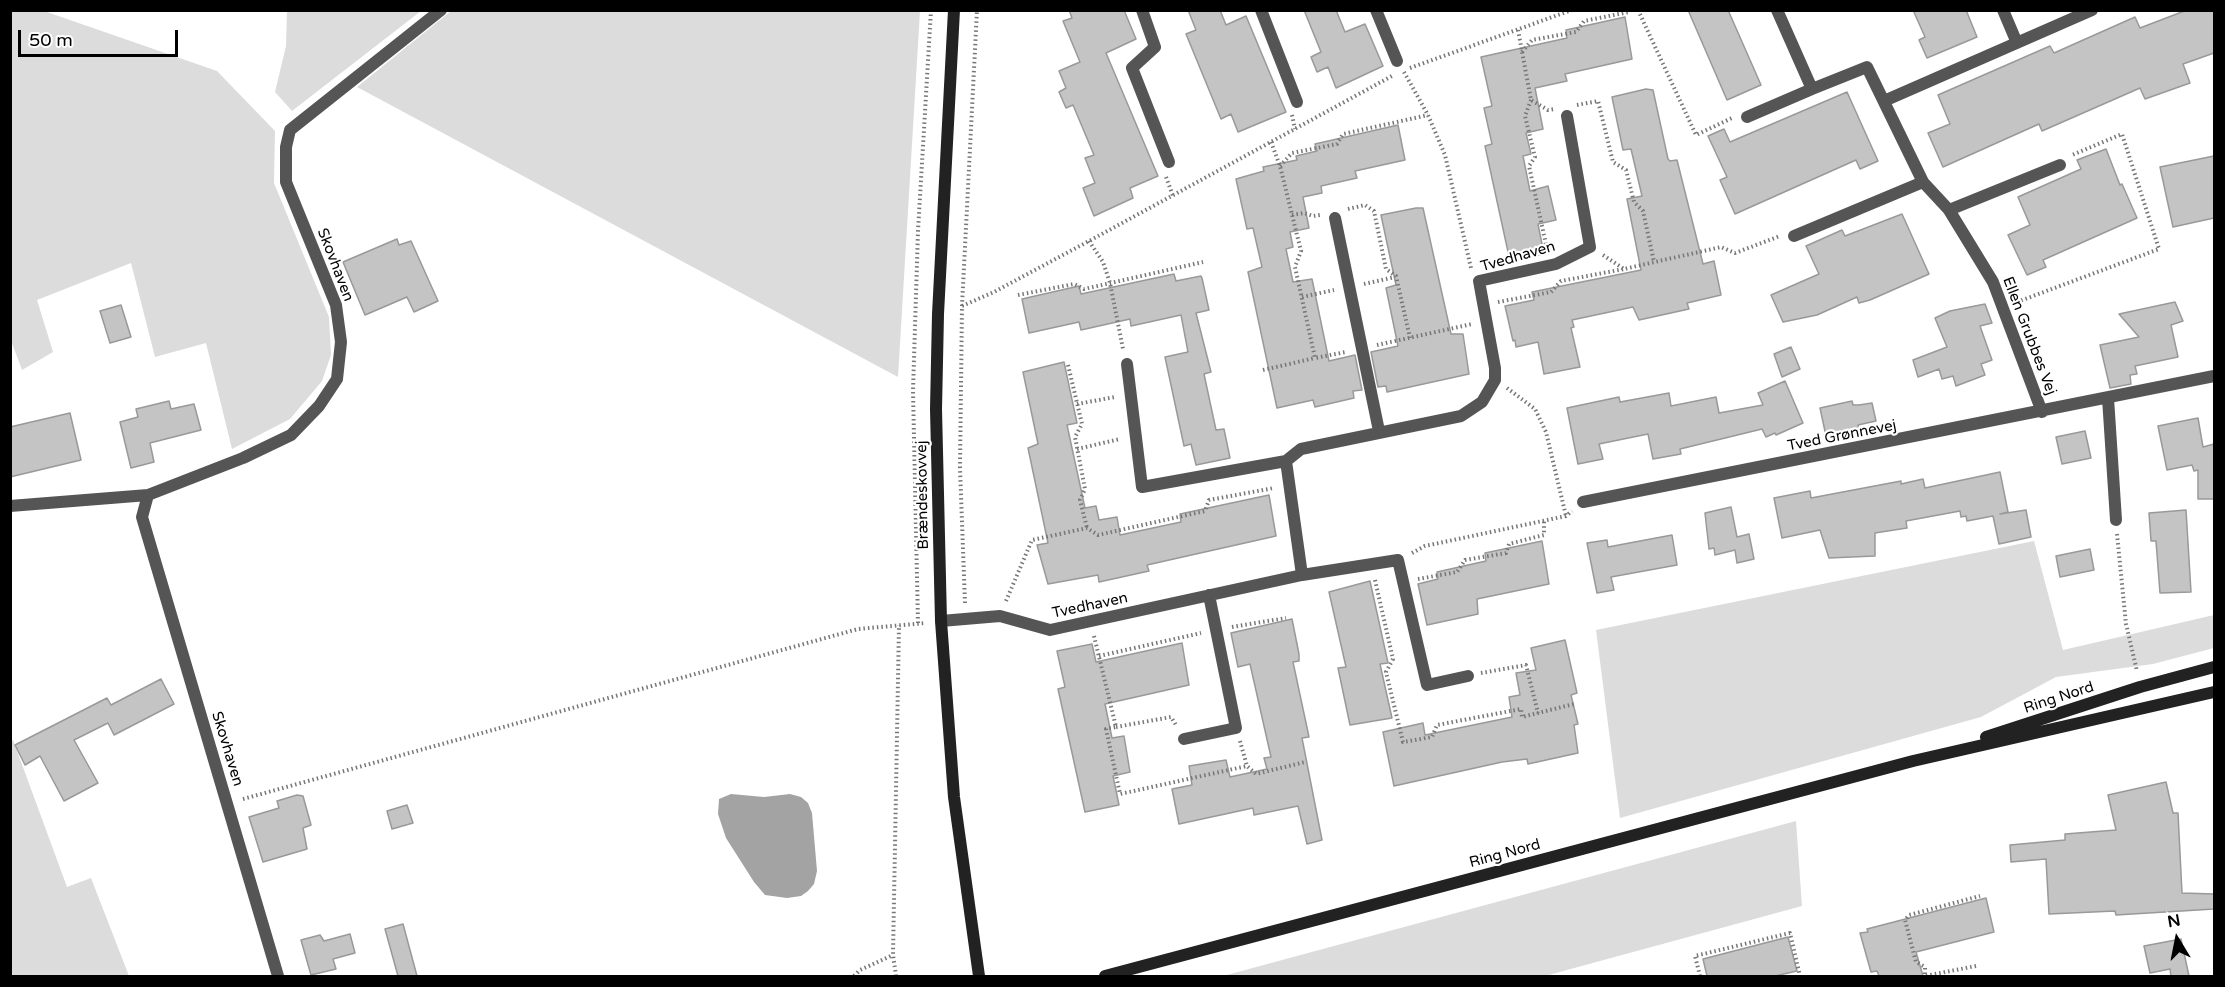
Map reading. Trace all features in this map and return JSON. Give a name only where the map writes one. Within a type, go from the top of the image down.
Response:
[{"type":"main road","name":"Brændeskovvej","points":[[954,10],[937,326],[941,621],[954,797],[979,976]]},
{"type":"main road","name":"Ring Nord","points":[[1913,761],[2140,687],[2214,667]]},
{"type":"main road","name":"Ring Nord","points":[[1105,976],[1913,761],[2214,692]]},
{"type":"street","name":"Skovhaven","points":[[10,506],[148,495],[243,458],[291,435],[320,406],[337,379],[341,342],[336,305],[286,182],[286,147],[290,130],[441,10]]},
{"type":"street","points":[[1142,10],[1155,47],[1132,68],[1169,162]]},
{"type":"street","points":[[1261,10],[1297,102]]},
{"type":"street","points":[[1376,10],[1400,66]]},
{"type":"street","points":[[1777,10],[1812,89]]},
{"type":"street","points":[[2003,10],[2017,42]]},
{"type":"street","points":[[1884,101],[2092,10]]},
{"type":"street","name":"Ellen Grubbes Vej","points":[[1747,117],[1867,67],[1923,182],[1949,210],[1993,282],[2042,412]]},
{"type":"street","points":[[1567,116],[1590,247]]},
{"type":"street","points":[[1949,210],[2060,165]]},
{"type":"street","points":[[1794,236],[1923,182]]},
{"type":"street","points":[[1334,214],[1379,431]]},
{"type":"street","name":"Tvedhaven","points":[[1495,380],[1479,281],[1550,265],[1590,247]]},
{"type":"street","points":[[1126,364],[1142,487],[1286,461],[1301,448],[1461,416],[1482,402],[1495,380]]},
{"type":"street","name":"Tved Grønnevej","points":[[1583,502],[2214,376]]},
{"type":"street","points":[[2108,398],[2116,520]]},
{"type":"street","points":[[1286,461],[1302,575]]},
{"type":"street","name":"Skovhaven","points":[[148,495],[142,517],[149,544],[278,976]]},
{"type":"street","name":"Tvedhaven","points":[[941,621],[1000,616],[1050,630],[1302,575],[1398,560]]},
{"type":"street","points":[[1398,560],[1426,685],[1468,676]]},
{"type":"street","points":[[1184,739],[1236,728],[1209,595]]},
{"type":"path","points":[[918,623],[913,391],[918,231],[931,10]]},
{"type":"path","points":[[965,619],[960,468],[962,306],[977,10]]},
{"type":"path","points":[[962,306],[994,292],[1089,241],[1400,66],[1572,10]]},
{"type":"path","points":[[1638,10],[1696,135],[1736,116],[1747,117]]},
{"type":"path","points":[[1522,53],[1532,40],[1576,32],[1584,21],[1629,12]]},
{"type":"path","points":[[1400,66],[1428,115],[1445,155],[1471,271],[1479,281]]},
{"type":"path","points":[[1531,100],[1525,116],[1535,157],[1529,166],[1550,265]]},
{"type":"path","points":[[1280,166],[1292,153],[1337,144],[1343,134],[1428,115]]},
{"type":"path","points":[[2003,307],[2159,249],[2122,134],[2074,153],[2060,165]]},
{"type":"path","points":[[1292,215],[1334,214],[1365,205],[1374,211],[1386,269],[1396,276],[1410,338]]},
{"type":"path","points":[[1483,304],[1551,292],[1561,281],[1721,248],[1735,253],[1780,236],[1794,236]]},
{"type":"path","points":[[1089,241],[1103,262],[1110,283],[1126,364]]},
{"type":"path","points":[[1590,247],[1624,269]]},
{"type":"path","points":[[1018,295],[1074,284],[1084,289],[1203,262]]},
{"type":"path","points":[[1263,370],[1315,358]]},
{"type":"path","points":[[1068,364],[1082,424],[1075,437],[1085,489],[1080,500],[1087,528],[1098,535],[1205,511],[1209,500],[1290,485]]},
{"type":"path","points":[[1495,380],[1534,409],[1546,432],[1566,516]]},
{"type":"path","points":[[1077,404],[1130,395]]},
{"type":"path","points":[[1077,449],[1136,435]]},
{"type":"path","points":[[1398,560],[1425,546],[1566,516],[1583,502]]},
{"type":"path","points":[[1403,582],[1457,572],[1465,560],[1506,553],[1509,544],[1544,535],[1544,520]]},
{"type":"path","points":[[2116,520],[2126,624],[2140,687]]},
{"type":"path","points":[[1000,616],[1032,540],[1087,528]]},
{"type":"path","points":[[1099,656],[1216,630],[1286,618]]},
{"type":"path","points":[[228,803],[858,629],[941,621]]},
{"type":"path","points":[[1091,621],[1116,727]]},
{"type":"path","points":[[896,976],[893,955],[899,625]]},
{"type":"path","points":[[1468,676],[1526,665],[1538,713]]},
{"type":"path","points":[[1184,739],[1171,717],[1106,729],[1120,794],[1247,766]]},
{"type":"path","points":[[1236,728],[1247,766],[1256,774],[1305,762]]},
{"type":"path","points":[[1976,966],[1926,976],[1924,967],[1916,962],[1905,920],[1909,915],[1980,896]]},
{"type":"path","points":[[1700,976],[1695,956],[1790,933],[1800,976]]},
{"type":"path","points":[[854,976],[860,970],[893,955]]},
{"type":"shaded area","points":[[287,10],[421,11],[292,111],[275,92],[286,46]]},
{"type":"shaded area","points":[[10,11],[44,11],[217,71],[275,131],[274,183],[329,317],[331,355],[322,381],[290,419],[232,449],[206,343],[155,357],[131,263],[37,300],[53,352],[22,370],[10,338]]},
{"type":"shaded area","points":[[451,11],[920,11],[898,377],[357,87]]},
{"type":"shaded area","points":[[2034,541],[2063,650],[2214,615],[2214,648],[2153,664],[2056,677],[1981,717],[1620,818],[1596,630]]},
{"type":"shaded area","points":[[13,740],[67,887],[91,878],[129,976],[11,976],[10,741]]},
{"type":"shaded area","points":[[731,794],[764,797],[790,794],[801,797],[808,803],[812,813],[817,871],[814,884],[808,891],[801,896],[787,898],[765,895],[754,882],[726,838],[718,814],[719,799]]},
{"type":"shaded area","points":[[1796,821],[1802,906],[1545,976],[1223,976]]},
{"type":"building","points":[[1069,10],[1124,10],[1136,39],[1106,53],[1158,176],[1130,188],[1133,198],[1094,216],[1083,188],[1095,183],[1085,158],[1094,155],[1073,105],[1066,108],[1059,92],[1066,88],[1059,71],[1080,62],[1063,21],[1072,18]]},
{"type":"building","points":[[1188,10],[1220,10],[1226,25],[1246,16],[1286,112],[1238,132],[1231,114],[1221,119],[1186,34],[1196,30]]},
{"type":"building","points":[[1304,10],[1336,10],[1345,32],[1365,24],[1383,66],[1336,88],[1328,67],[1317,72],[1311,57],[1321,52]]},
{"type":"building","points":[[1688,10],[1728,10],[1761,85],[1727,100]]},
{"type":"building","points":[[1913,10],[1966,10],[1977,37],[1927,58],[1919,40],[1925,37]]},
{"type":"building","points":[[2187,10],[2214,10],[2214,53],[2183,64],[2190,83],[2145,99],[2140,88],[2042,131],[2039,124],[1943,167],[1928,133],[1950,124],[1938,95],[2050,46],[2054,53],[2135,17],[2140,28]]},
{"type":"building","points":[[1625,17],[1632,59],[1565,74],[1567,81],[1535,88],[1543,129],[1526,133],[1531,154],[1523,156],[1530,191],[1548,186],[1556,220],[1538,224],[1544,254],[1510,261],[1485,146],[1492,144],[1484,108],[1492,106],[1481,57],[1567,38],[1566,30]]},
{"type":"building","points":[[1646,89],[1653,90],[1668,159],[1677,160],[1703,264],[1714,261],[1721,295],[1687,303],[1689,309],[1639,320],[1633,307],[1572,320],[1574,327],[1571,328],[1580,367],[1544,374],[1538,342],[1516,347],[1505,306],[1534,300],[1532,292],[1641,270],[1627,199],[1642,196],[1631,149],[1623,150],[1612,97]]},
{"type":"building","points":[[1847,92],[1878,161],[1860,169],[1856,160],[1735,214],[1720,180],[1727,177],[1708,136],[1724,129],[1730,142]]},
{"type":"building","points":[[1398,125],[1405,160],[1355,171],[1357,178],[1321,186],[1322,193],[1303,197],[1309,228],[1290,232],[1293,247],[1286,249],[1293,282],[1312,279],[1329,361],[1355,355],[1362,390],[1353,391],[1354,398],[1315,407],[1313,400],[1277,408],[1248,272],[1262,267],[1253,228],[1247,229],[1236,179],[1264,171],[1263,167],[1297,160],[1296,156],[1317,151],[1315,144]]},
{"type":"building","points":[[2106,149],[2120,185],[2122,184],[2137,218],[2043,260],[2046,267],[2027,275],[2008,235],[2030,225],[2018,197],[2081,169],[2077,160]]},
{"type":"building","points":[[2214,156],[2214,218],[2173,227],[2160,167]]},
{"type":"building","points":[[1423,208],[1451,334],[1463,334],[1469,374],[1387,392],[1386,386],[1378,387],[1371,352],[1398,346],[1386,288],[1396,285],[1381,215]]},
{"type":"building","points":[[1902,214],[1929,274],[1870,300],[1859,303],[1857,297],[1817,315],[1783,322],[1771,295],[1819,274],[1806,246],[1842,230],[1845,236]]},
{"type":"building","points":[[397,239],[399,245],[411,241],[438,301],[414,312],[407,297],[365,315],[343,262]]},
{"type":"building","points":[[1174,274],[1176,281],[1201,276],[1202,278],[1209,310],[1196,313],[1211,372],[1204,374],[1216,430],[1224,429],[1230,458],[1196,465],[1191,444],[1184,446],[1165,357],[1188,352],[1181,315],[1131,326],[1130,319],[1081,330],[1079,322],[1029,333],[1022,299],[1079,286],[1081,294]]},
{"type":"building","points":[[2175,302],[2183,321],[2171,325],[2178,357],[2135,366],[2137,374],[2130,375],[2131,384],[2110,388],[2100,345],[2139,337],[2119,314]]},
{"type":"building","points":[[1985,304],[1992,323],[1980,326],[1992,360],[1981,364],[1985,375],[1956,386],[1953,376],[1942,379],[1939,369],[1918,377],[1913,360],[1947,347],[1935,318],[1950,311]]},
{"type":"building","points":[[121,305],[131,337],[110,343],[100,311]]},
{"type":"building","points":[[1791,347],[1800,369],[1782,377],[1774,354]]},
{"type":"building","points":[[1064,362],[1077,423],[1067,425],[1085,508],[1096,506],[1099,520],[1117,517],[1120,535],[1181,522],[1180,514],[1269,495],[1276,536],[1147,565],[1149,571],[1099,582],[1098,575],[1048,584],[1037,545],[1048,543],[1028,448],[1038,444],[1023,372]]},
{"type":"building","points":[[1785,381],[1803,423],[1776,435],[1775,433],[1766,437],[1762,429],[1680,449],[1681,454],[1653,459],[1648,434],[1599,444],[1603,459],[1578,464],[1567,408],[1619,397],[1620,402],[1669,393],[1671,406],[1716,397],[1719,413],[1763,405],[1758,393]]},
{"type":"building","points":[[169,401],[171,409],[194,404],[201,430],[150,443],[154,462],[131,468],[120,422],[138,417],[136,409]]},
{"type":"building","points":[[1852,401],[1853,405],[1872,403],[1876,421],[1858,425],[1859,429],[1826,436],[1820,408]]},
{"type":"building","points":[[70,413],[81,460],[10,477],[10,427]]},
{"type":"building","points":[[2198,418],[2203,447],[2214,444],[2214,499],[2198,499],[2198,470],[2194,471],[2192,465],[2167,470],[2158,426]]},
{"type":"building","points":[[2085,431],[2091,458],[2062,464],[2056,437]]},
{"type":"building","points":[[2000,472],[2008,512],[2000,514],[2026,510],[2031,537],[1999,544],[1993,516],[1967,521],[1966,516],[1961,517],[1960,511],[1906,521],[1907,528],[1875,533],[1875,556],[1829,558],[1820,530],[1782,538],[1774,498],[1810,491],[1811,498],[1923,479],[1925,488]]},
{"type":"building","points":[[1731,507],[1737,537],[1749,534],[1754,559],[1737,563],[1735,550],[1715,555],[1714,548],[1709,549],[1705,513]]},
{"type":"building","points":[[2186,510],[2191,592],[2160,593],[2156,541],[2151,541],[2149,513]]},
{"type":"building","points":[[1672,535],[1677,565],[1611,577],[1614,590],[1597,593],[1587,543],[1607,540],[1608,547]]},
{"type":"building","points":[[1542,541],[1549,584],[1477,599],[1478,614],[1427,625],[1418,584],[1438,579],[1437,572],[1486,561],[1485,553]]},
{"type":"building","points":[[2090,549],[2094,570],[2060,577],[2056,556]]},
{"type":"building","points":[[1370,581],[1388,663],[1380,664],[1392,718],[1350,725],[1338,668],[1346,667],[1329,592]]},
{"type":"building","points":[[1292,619],[1299,654],[1299,661],[1293,662],[1309,737],[1302,738],[1322,840],[1307,844],[1298,806],[1254,815],[1253,808],[1179,824],[1172,789],[1192,785],[1189,766],[1226,760],[1230,777],[1267,769],[1264,758],[1271,757],[1250,664],[1238,667],[1231,633]]},
{"type":"building","points":[[1565,640],[1577,693],[1571,695],[1578,724],[1574,725],[1578,753],[1528,764],[1527,759],[1502,762],[1394,786],[1383,732],[1423,723],[1425,735],[1512,717],[1509,697],[1520,695],[1516,673],[1536,670],[1531,648]]},
{"type":"building","points":[[1182,643],[1189,685],[1105,704],[1112,738],[1124,736],[1130,772],[1113,776],[1119,805],[1085,812],[1058,689],[1065,687],[1057,651],[1092,644],[1096,662]]},
{"type":"building","points":[[161,679],[174,704],[114,735],[108,723],[74,740],[98,783],[64,801],[40,756],[25,765],[15,745],[107,698],[111,705]]},
{"type":"building","points":[[2166,782],[2173,813],[2178,813],[2182,893],[2214,894],[2214,909],[2116,915],[2115,911],[2049,914],[2046,859],[2011,862],[2010,845],[2065,840],[2065,834],[2116,830],[2108,795]]},
{"type":"building","points":[[297,795],[303,796],[311,825],[303,828],[307,849],[263,862],[249,817],[279,808],[277,801]]},
{"type":"building","points":[[407,805],[413,823],[392,829],[387,811]]},
{"type":"building","points":[[1986,898],[1994,932],[1916,952],[1923,976],[1879,976],[1877,971],[1871,972],[1860,933],[1868,932],[1867,929]]},
{"type":"building","points":[[403,924],[417,976],[398,976],[385,929]]},
{"type":"building","points":[[350,934],[355,953],[333,959],[336,969],[311,975],[301,940],[320,935],[324,941]]},
{"type":"building","points":[[1788,937],[1797,971],[1775,976],[1707,976],[1703,959]]},
{"type":"building","points":[[2181,939],[2189,976],[2171,976],[2170,969],[2150,973],[2144,946]]}]
